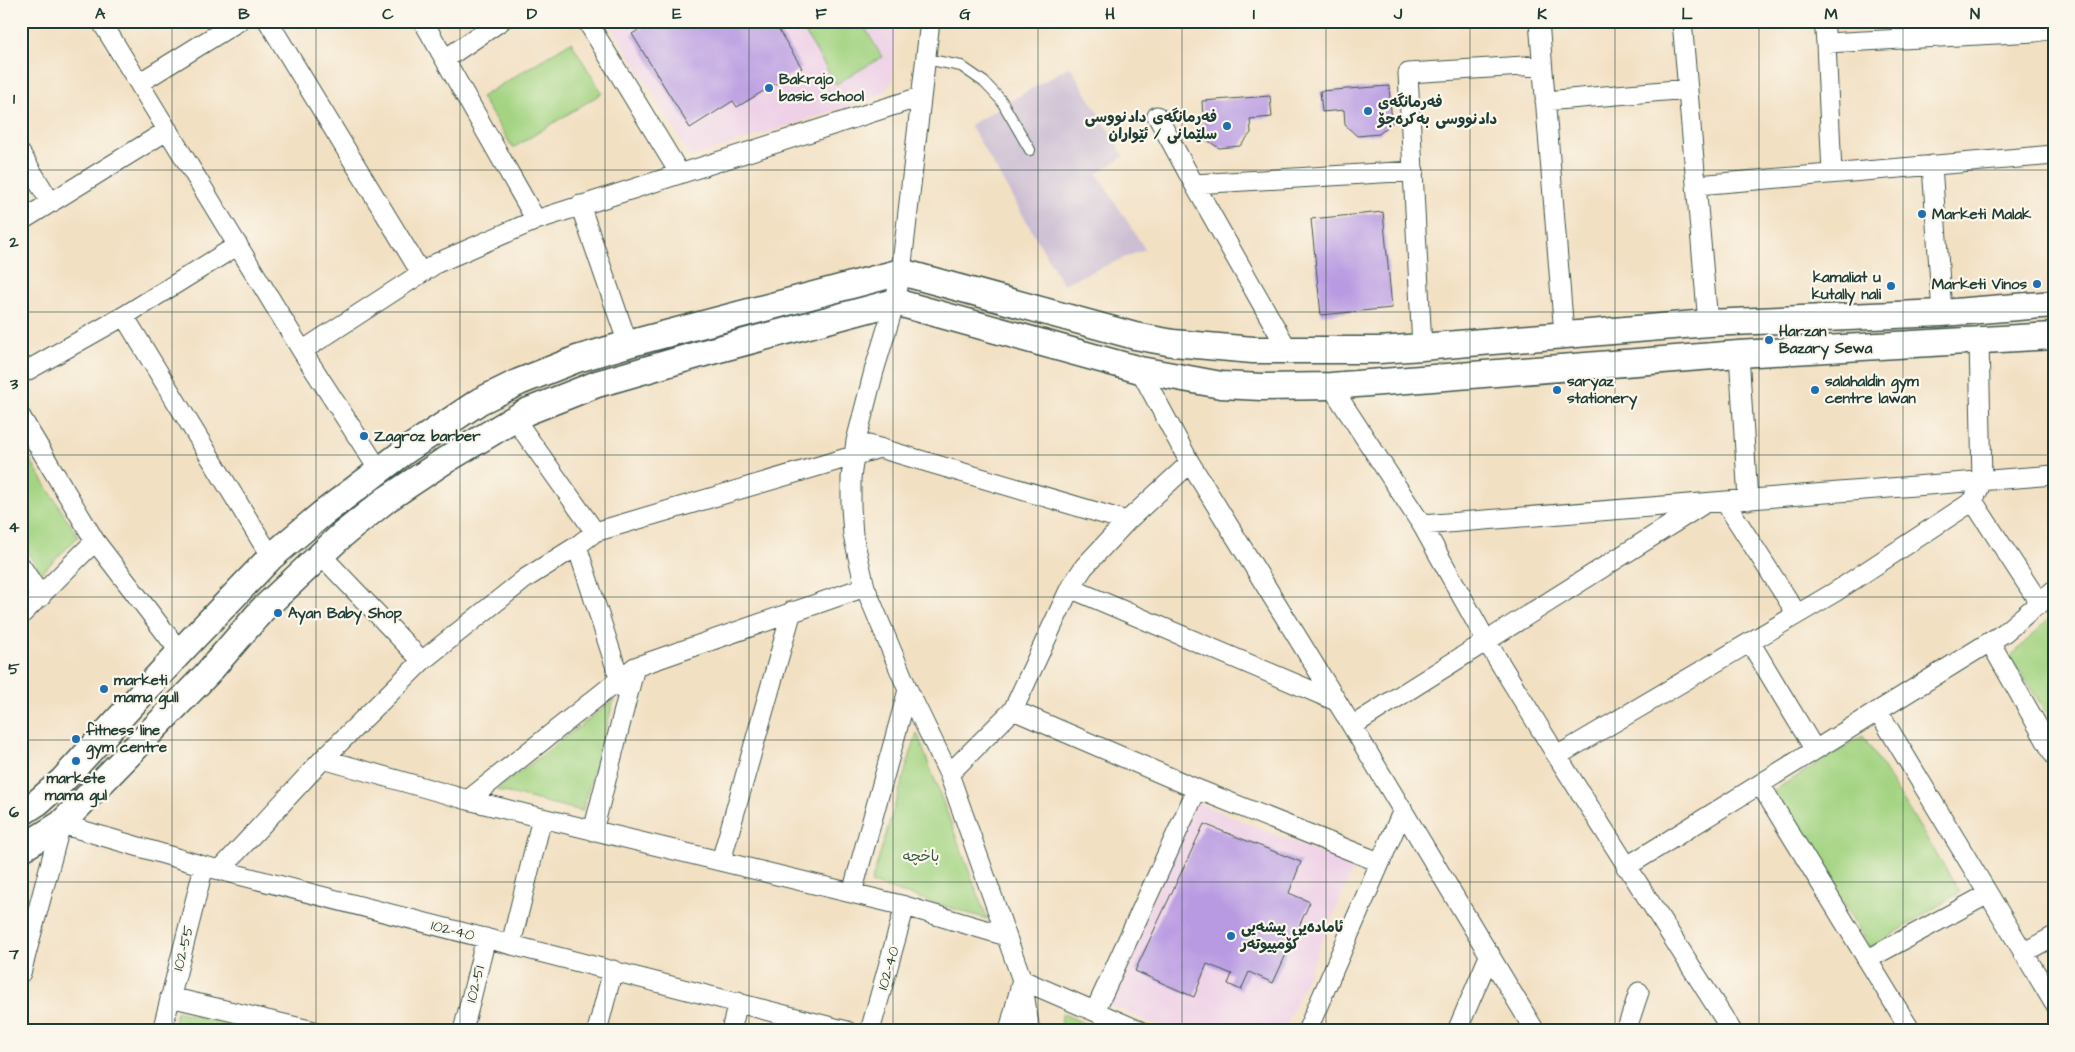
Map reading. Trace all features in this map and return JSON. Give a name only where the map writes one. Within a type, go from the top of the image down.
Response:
[{"type":"main road","points":[[21,813],[62,782],[180,652],[271,558],[379,470],[480,401],[500,390],[577,359],[901,272],[1153,340],[1222,348],[1288,350],[1379,350],[1429,347],[1708,323],[1942,314],[2054,304]]},
{"type":"main road","points":[[28,845],[61,824],[206,676],[262,610],[342,535],[388,499],[444,461],[514,418],[572,393],[614,378],[895,302],[1140,370],[1221,385],[1262,387],[1331,386],[1439,376],[1738,354],[2054,336]]},
{"type":"main road","points":[[1429,347],[1439,376]]},
{"type":"main road","points":[[1379,350],[1384,369],[1380,382]]},
{"type":"street","points":[[101,21],[302,351],[379,470]]},
{"type":"street","points":[[139,83],[240,21]]},
{"type":"street","points":[[268,21],[421,273]]},
{"type":"street","points":[[423,21],[536,220]]},
{"type":"street","points":[[445,59],[500,21]]},
{"type":"street","points":[[586,21],[680,174]]},
{"type":"street","points":[[1538,21],[1564,334]]},
{"type":"street","points":[[1682,21],[1708,323]]},
{"type":"street","points":[[1824,21],[1832,173]]},
{"type":"street","points":[[927,25],[926,59],[920,97],[901,272],[895,302],[874,372],[855,448],[851,478],[851,516],[858,562],[865,587],[908,690],[948,774],[1022,980],[1030,1031]]},
{"type":"street","points":[[1826,43],[2034,26],[2054,29]]},
{"type":"street","points":[[1429,347],[1414,171],[1408,73],[1542,65]]},
{"type":"street","points":[[1545,101],[1688,89]]},
{"type":"street","points":[[302,351],[421,273],[471,247],[536,220],[920,97]]},
{"type":"street","points":[[1157,116],[1288,350]]},
{"type":"street","points":[[21,221],[168,130]]},
{"type":"street","points":[[21,154],[51,203]]},
{"type":"street","points":[[1697,185],[2054,155]]},
{"type":"street","points":[[1932,165],[1942,314]]},
{"type":"street","points":[[1194,184],[1414,171]]},
{"type":"street","points":[[580,205],[628,344]]},
{"type":"street","points":[[21,374],[124,316],[238,245]]},
{"type":"street","points":[[124,316],[271,558]]},
{"type":"street","points":[[1557,756],[1797,614],[1974,501],[1982,482],[1979,340]]},
{"type":"street","points":[[1738,354],[1748,500]]},
{"type":"street","points":[[1140,370],[1190,463],[1352,726],[1536,1031]]},
{"type":"street","points":[[1331,386],[1422,525],[1487,642],[1626,867],[1732,1031]]},
{"type":"street","points":[[21,417],[95,541],[180,652]]},
{"type":"street","points":[[514,418],[596,532]]},
{"type":"street","points":[[212,868],[422,661],[526,578],[596,532],[855,448],[880,448],[1127,521]]},
{"type":"street","points":[[948,774],[1013,710],[1070,588],[1084,567],[1127,521],[1190,463]]},
{"type":"street","points":[[1422,525],[2054,476]]},
{"type":"street","points":[[1974,501],[2040,604]]},
{"type":"street","points":[[1725,502],[1797,614]]},
{"type":"street","points":[[1352,726],[1705,503]]},
{"type":"street","points":[[21,615],[95,541]]},
{"type":"street","points":[[577,546],[626,700]]},
{"type":"street","points":[[321,555],[422,661]]},
{"type":"street","points":[[21,566],[41,597]]},
{"type":"street","points":[[468,800],[635,667],[865,587]]},
{"type":"street","points":[[1070,588],[1336,701]]},
{"type":"street","points":[[1626,867],[2004,633],[2054,590]]},
{"type":"street","points":[[720,861],[792,611]]},
{"type":"street","points":[[1750,642],[1816,750]]},
{"type":"street","points":[[1990,642],[2054,755]]},
{"type":"street","points":[[593,831],[635,667]]},
{"type":"street","points":[[852,893],[908,690]]},
{"type":"street","points":[[1013,710],[1197,789],[1380,862]]},
{"type":"street","points":[[1878,711],[2054,1003]]},
{"type":"street","points":[[323,759],[468,800],[906,906],[1006,936]]},
{"type":"street","points":[[1760,784],[1911,1031]]},
{"type":"street","points":[[1096,1011],[1197,789]]},
{"type":"street","points":[[1307,1031],[1402,810]]},
{"type":"street","points":[[21,818],[28,845]]},
{"type":"street","points":[[511,944],[542,818]]},
{"type":"street","points":[[21,973],[61,824]]},
{"type":"street","name":"102-40","points":[[61,824],[212,868],[847,1031]]},
{"type":"street","name":"102-55","points":[[162,1031],[170,997],[212,868]]},
{"type":"street","points":[[1868,959],[1988,894]]},
{"type":"street","name":"102-40","points":[[870,1031],[906,906]]},
{"type":"street","points":[[2024,953],[2054,936]]},
{"type":"street","name":"102-51","points":[[464,1031],[486,938]]},
{"type":"street","points":[[1456,1031],[1490,954]]},
{"type":"street","points":[[597,1031],[613,970]]},
{"type":"street","points":[[1022,980],[1140,1031]]},
{"type":"street","points":[[1009,1031],[1022,980]]},
{"type":"street","points":[[1626,1031],[1639,992]]},
{"type":"street","points":[[170,997],[314,1031]]},
{"type":"street","points":[[731,1031],[738,1002]]},
{"type":"lane","points":[[926,59],[961,66],[984,82],[1001,100],[1030,150]]},
{"type":"shaded area","name":"Bakrajo basic school","points":[[609,21],[893,21],[895,34],[892,80],[886,90],[873,98],[691,157]]},
{"type":"shaded area","points":[[1070,66],[1124,156],[1097,174],[1145,249],[1063,284],[970,125]]},
{"type":"shaded area","name":"ئامادەیی پیشەیی کۆمپیوتەر","points":[[1196,802],[1354,867],[1284,1031],[1171,1031],[1107,1004]]},
{"type":"green space","points":[[798,21],[861,21],[882,57],[836,84]]},
{"type":"green space","points":[[1842,21],[1925,21],[1842,28]]},
{"type":"green space","points":[[571,42],[602,93],[513,148],[481,97]]},
{"type":"green space","points":[[21,445],[78,537],[41,573],[21,543]]},
{"type":"green space","points":[[2054,614],[2054,724],[2010,657]]},
{"type":"green space","points":[[614,700],[582,811],[496,790]]},
{"type":"green space","name":"باخچە","points":[[917,733],[987,919],[871,883]]},
{"type":"green space","points":[[1863,736],[1960,892],[1871,948],[1773,791]]},
{"type":"green space","points":[[177,1011],[251,1031],[172,1031]]},
{"type":"green space","points":[[1062,1013],[1100,1031],[1061,1031]]},
{"type":"building","points":[[653,21],[773,21],[802,68],[737,107],[733,101],[690,128],[632,34]]},
{"type":"building","name":"فەرمانگەی دادنووسی بەکرەجۆ","points":[[1389,86],[1392,123],[1379,134],[1357,136],[1345,125],[1344,110],[1322,112],[1320,91]]},
{"type":"building","name":"فەرمانگەی دادنووسی سلێمانی / ئێواران","points":[[1270,96],[1272,117],[1250,119],[1251,133],[1240,146],[1219,148],[1204,138],[1202,101]]},
{"type":"building","points":[[1383,212],[1392,308],[1321,315],[1311,219]]},
{"type":"building","points":[[1204,824],[1301,862],[1289,893],[1310,902],[1273,983],[1249,972],[1241,990],[1228,984],[1232,974],[1207,964],[1194,997],[1135,971]]},
{"type":"place","name":"Bakrajo basic school","points":[[769,88]]},
{"type":"place","name":"فەرمانگەی دادنووسی بەکرەجۆ","points":[[1368,111]]},
{"type":"place","name":"فەرمانگەی دادنووسی سلێمانی / ئێواران","points":[[1227,126]]},
{"type":"place","name":"Marketi Malak","points":[[1922,214]]},
{"type":"place","name":"Marketi Vinos","points":[[2037,284]]},
{"type":"place","name":"kamaliat u kutally nali","points":[[1891,286]]},
{"type":"place","name":"Harzan Bazary Sewa","points":[[1769,340]]},
{"type":"place","name":"saryaz stationery","points":[[1557,390]]},
{"type":"place","name":"salahaldin gym centre lawan","points":[[1815,390]]},
{"type":"place","name":"Zagroz barber","points":[[364,436]]},
{"type":"place","name":"Ayan Baby Shop","points":[[278,613]]},
{"type":"place","name":"marketi mama gull","points":[[104,689]]},
{"type":"place","name":"fitness line gym centre","points":[[76,739]]},
{"type":"place","name":"markete mama gul","points":[[76,761]]},
{"type":"place","name":"ئامادەیی پیشەیی کۆمپیوتەر","points":[[1231,936]]}]
